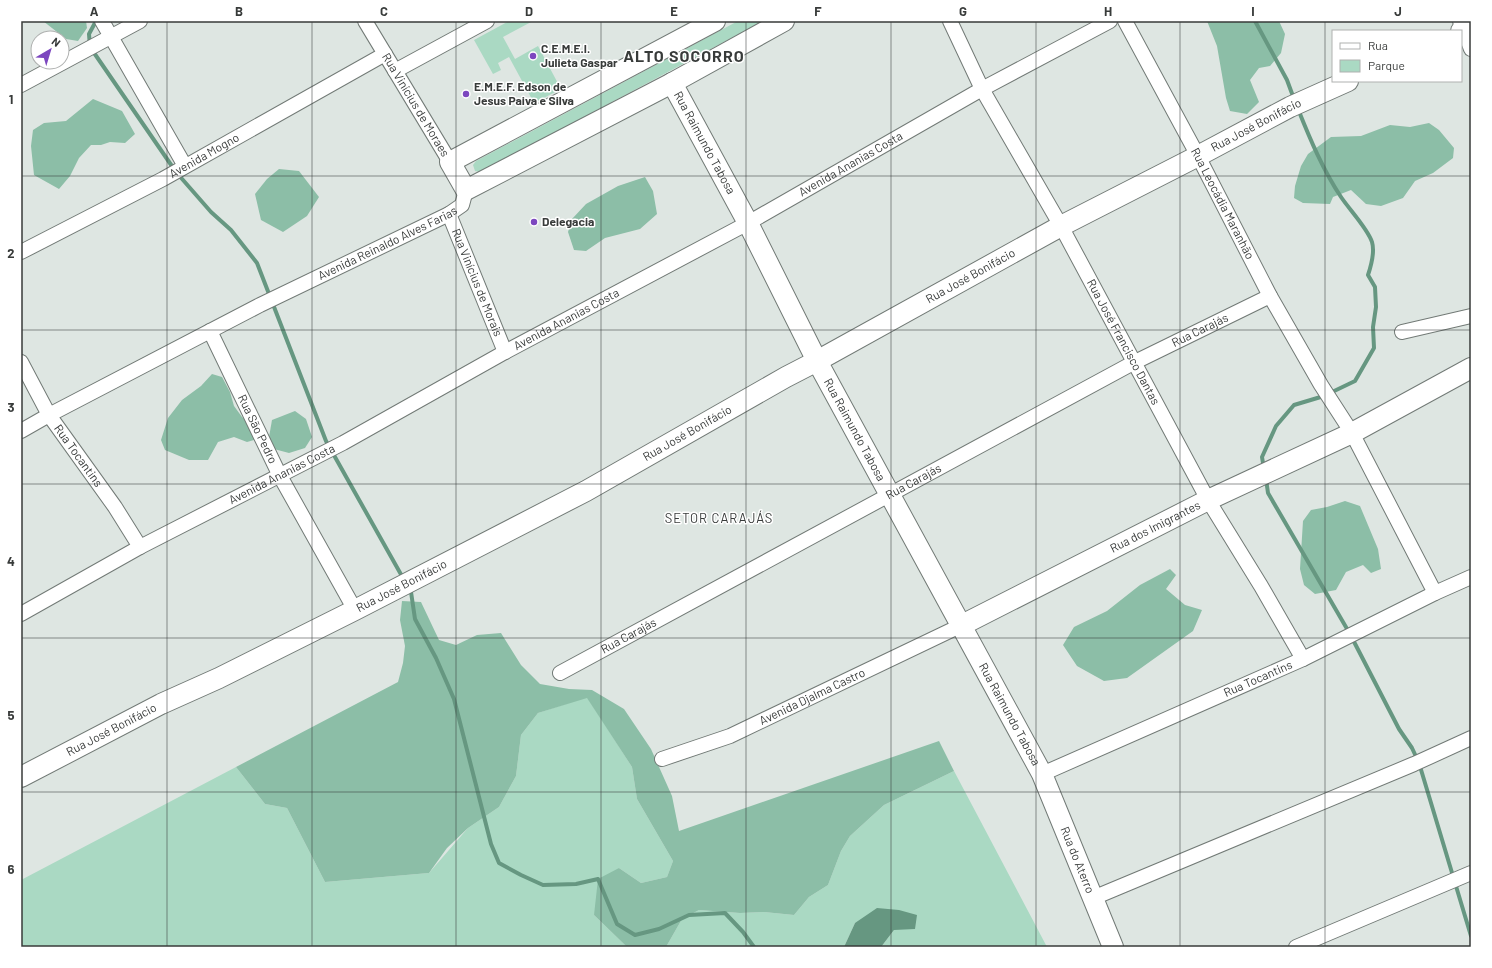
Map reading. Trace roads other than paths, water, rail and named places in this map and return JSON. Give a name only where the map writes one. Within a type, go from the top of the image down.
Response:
[{"type":"street","points":[[21,85],[140,21]]},
{"type":"street","name":"Rua Vinícius de Moraes","points":[[364,21],[466,190]]},
{"type":"street","points":[[395,71],[487,21]]},
{"type":"street","points":[[466,190],[672,83],[784,21]]},
{"type":"street","name":"Rua José Francisco Dantas","points":[[950,21],[982,89],[1061,226],[1208,500],[1261,586],[1302,659]]},
{"type":"street","name":"Avenida Ananias Costa","points":[[21,614],[140,548],[343,443],[505,352],[748,223],[982,89],[1110,21]]},
{"type":"street","name":"Rua Leocádia Maranhão","points":[[1125,21],[1198,156],[1270,296],[1321,385],[1352,433],[1435,593]]},
{"type":"street","points":[[103,22],[108,38],[183,166]]},
{"type":"street","points":[[450,162],[707,23]]},
{"type":"street","points":[[1464,28],[1471,49]]},
{"type":"street","name":"Avenida Mogno","points":[[21,252],[163,178],[385,54]]},
{"type":"street","name":"Rua José Bonifácio","points":[[21,777],[161,704],[219,678],[355,610],[586,490],[786,377],[1061,226],[1296,104],[1346,82]]},
{"type":"street","name":"Rua Raimundo Tabosa","points":[[672,83],[748,223],[817,361],[960,626],[1042,774]]},
{"type":"street","name":"Avenida Reinaldo Alves Farias","points":[[21,432],[49,415],[260,305],[449,214],[462,205],[466,190]]},
{"type":"street","name":"Rua Vinícius de Morais","points":[[449,214],[505,352]]},
{"type":"street","name":"Rua Carajás","points":[[560,673],[1134,363],[1270,296]]},
{"type":"street","points":[[1402,332],[1471,316]]},
{"type":"street","name":"Rua São Pedro","points":[[210,331],[280,476],[355,610]]},
{"type":"street","name":"Rua Tocantins","points":[[21,362],[49,415],[115,507],[140,548]]},
{"type":"street","points":[[1352,433],[1471,368]]},
{"type":"street","name":"Rua dos Imigrantes","points":[[960,626],[1208,500],[1352,433]]},
{"type":"street","name":"Rua Tocantins","points":[[1042,774],[1302,659],[1435,593],[1471,577]]},
{"type":"street","name":"Avenida Djalma Castro","points":[[662,759],[730,736],[960,626]]},
{"type":"street","points":[[1093,898],[1414,764],[1471,738]]},
{"type":"street","name":"Rua do Aterro","points":[[1042,774],[1112,947]]},
{"type":"street","points":[[1296,947],[1471,873]]},
{"type":"waterway","points":[[96,21],[89,34],[90,47],[176,172],[211,212],[231,230],[257,263],[326,441],[403,578]]},
{"type":"waterway","points":[[1255,21],[1287,80],[1294,99]]},
{"type":"waterway","points":[[1298,109],[1328,176],[1341,197],[1367,231],[1373,246],[1372,259],[1368,275],[1375,287],[1376,307],[1373,327],[1374,348],[1355,381],[1330,393]]},
{"type":"waterway","points":[[1264,469],[1262,457],[1276,426],[1294,405],[1324,396]]},
{"type":"waterway","points":[[1266,479],[1268,493],[1350,634],[1399,729],[1412,748],[1419,763],[1471,936]]},
{"type":"waterway","points":[[409,588],[411,592],[415,619],[436,658],[454,699],[491,844],[499,863],[543,885],[576,884],[598,879],[617,924],[635,935],[659,929],[689,915],[725,913],[743,932],[754,947]]},
{"type":"place","name":"C.E.M.E.I. Julieta Gaspar","points":[[533,56]]},
{"type":"place","name":"E.M.E.F. Edson de Jesus Paiva e Silva","points":[[466,94]]},
{"type":"place","name":"Delegacia","points":[[534,222]]},
{"type":"district","name":"ALTO SOCORRO","points":[[684,56]]},
{"type":"district","name":"SETOR CARAJÁS","points":[[719,518]]}]
